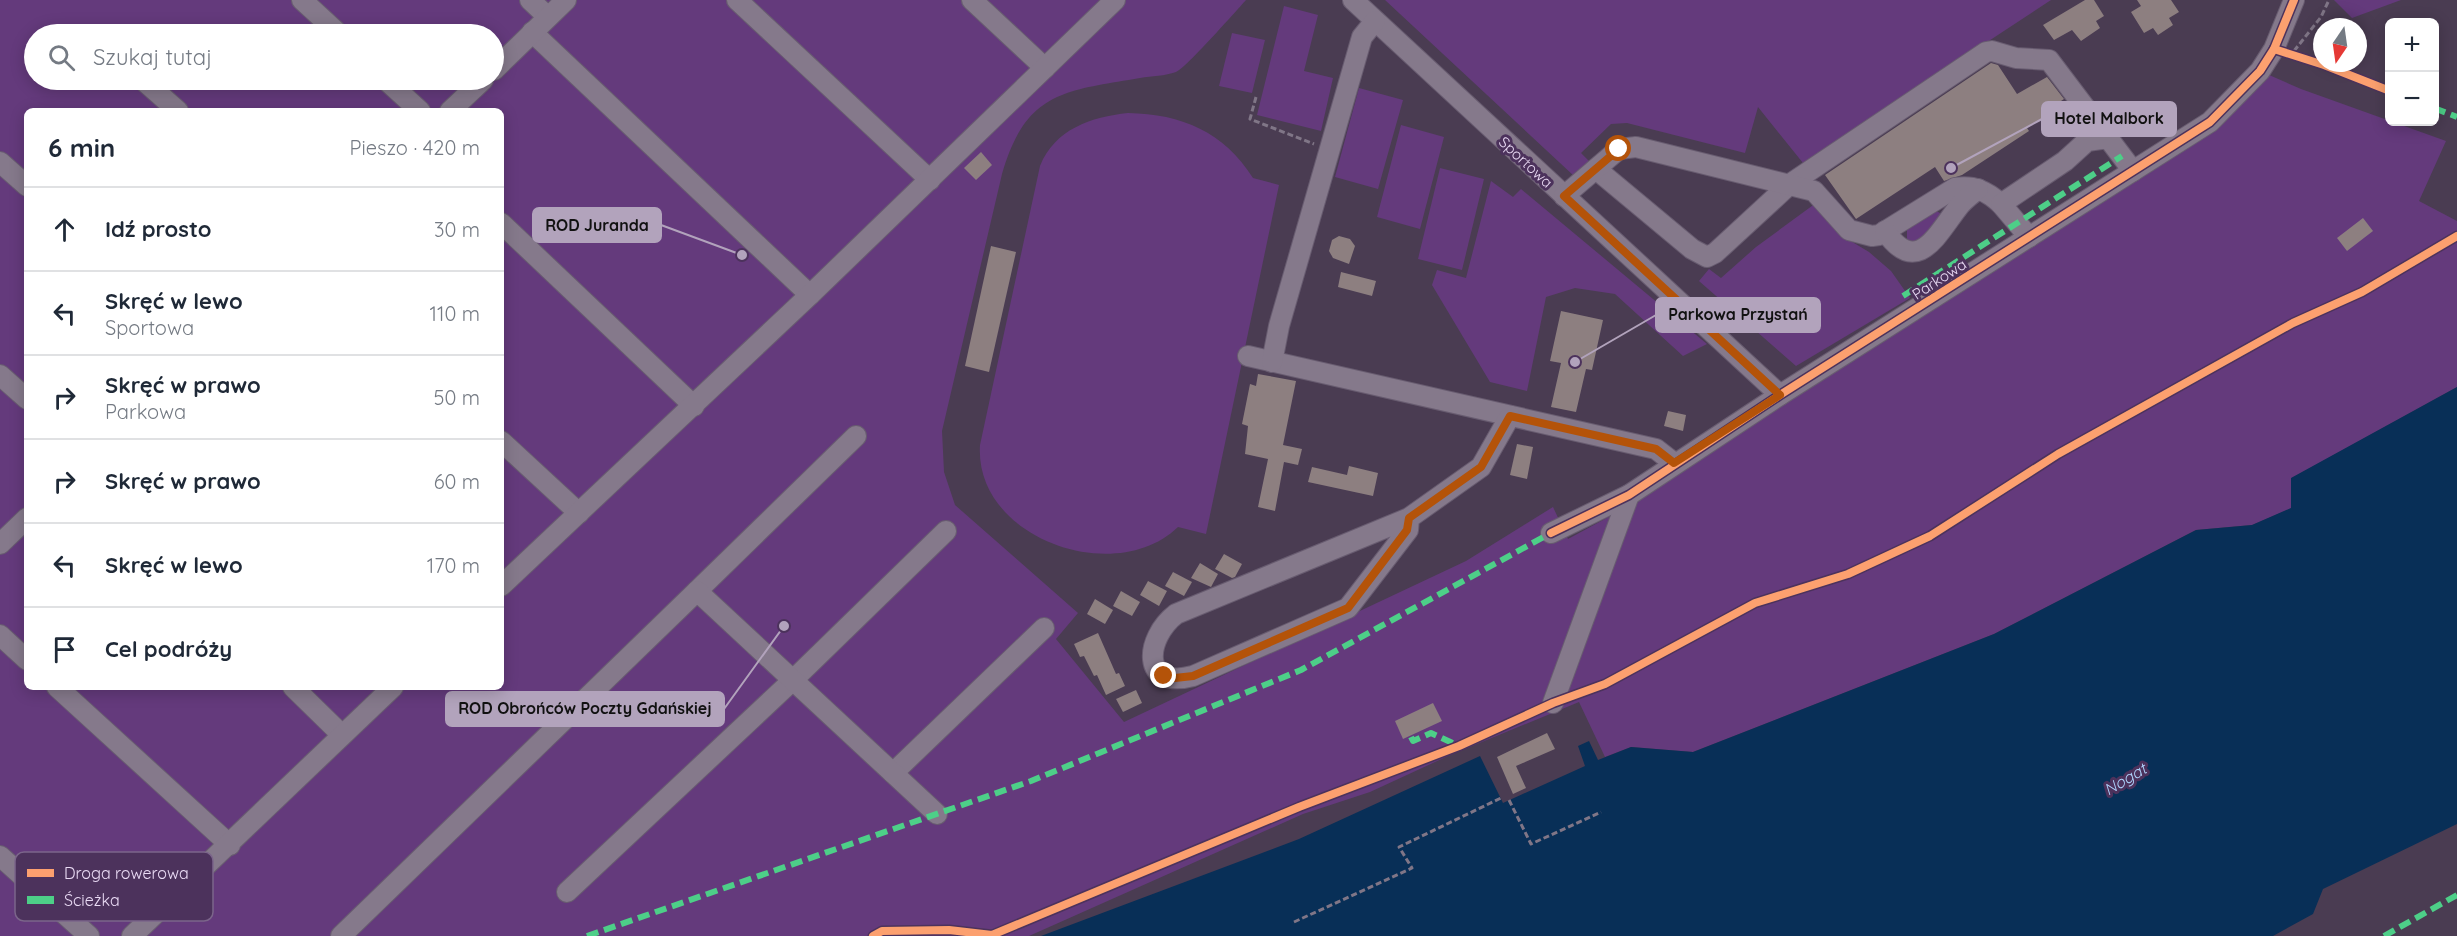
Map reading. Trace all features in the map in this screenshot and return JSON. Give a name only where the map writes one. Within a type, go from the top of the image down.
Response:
[{"type":"street","points":[[302,0],[328,24]]},
{"type":"street","points":[[530,0],[548,17]]},
{"type":"street","points":[[504,59],[566,0]]},
{"type":"street","points":[[737,0],[930,180]]},
{"type":"street","points":[[972,0],[1045,68]]},
{"type":"street","points":[[504,583],[694,406],[1115,0]]},
{"type":"street","name":"Sportowa","points":[[1353,0],[1780,395]]},
{"type":"street","name":"Parkowa","points":[[1551,533],[1629,495],[1674,463],[2210,122],[2258,73],[2274,49],[2294,0]]},
{"type":"street","points":[[1272,362],[1279,326],[1362,37],[1375,21]]},
{"type":"street","points":[[532,32],[810,295]]},
{"type":"street","points":[[1596,169],[1692,249],[1707,257],[1715,253],[1790,184],[1986,52],[1992,51],[2016,58],[2049,60],[2133,171]]},
{"type":"street","points":[[155,90],[175,108]]},
{"type":"street","points":[[397,90],[417,108]]},
{"type":"street","points":[[453,108],[472,90]]},
{"type":"street","points":[[2001,204],[2065,161],[2087,141],[2108,138]]},
{"type":"street","points":[[1564,196],[1619,149],[1636,147],[1814,191],[1849,230],[1872,236],[1885,231],[1955,188],[1978,189],[1991,195],[2001,204],[2029,237]]},
{"type":"street","points":[[0,162],[24,183]]},
{"type":"street","points":[[1885,231],[1898,247],[1912,252],[1922,251],[1939,235],[1962,202],[1978,189]]},
{"type":"street","points":[[504,226],[694,406]]},
{"type":"street","points":[[1248,356],[1656,449],[1674,463]]},
{"type":"street","points":[[0,375],[24,396]]},
{"type":"street","points":[[1409,518],[1407,530],[1348,608],[1193,676],[1175,678],[1164,676],[1155,669],[1151,659],[1156,638],[1167,621],[1176,614],[1409,518],[1481,467],[1510,416]]},
{"type":"street","points":[[341,936],[856,436]]},
{"type":"street","points":[[504,444],[579,513]]},
{"type":"street","points":[[1553,703],[1629,495]]},
{"type":"street","points":[[0,544],[24,521]]},
{"type":"street","points":[[567,892],[793,680],[946,531]]},
{"type":"street","points":[[697,591],[937,814]]},
{"type":"street","points":[[893,773],[1044,628]]},
{"type":"street","points":[[0,635],[24,657]]},
{"type":"street","points":[[60,690],[230,845]]},
{"type":"street","points":[[295,690],[342,735]]},
{"type":"street","points":[[213,861],[390,690]]},
{"type":"street","points":[[0,856],[15,869]]},
{"type":"street","points":[[72,921],[89,936]]},
{"type":"street","points":[[132,936],[148,921]]},
{"type":"path","points":[[2291,54],[2321,17],[2329,0]]},
{"type":"path","points":[[1256,97],[1250,119],[1329,151]]},
{"type":"path","points":[[1294,922],[1412,868],[1399,847],[1501,798]]},
{"type":"path","points":[[1509,800],[1531,844],[1601,812]]},
{"type":"shaded area","points":[[0,0],[1246,0],[1199,51],[1176,72],[1070,92],[1036,111],[1023,126],[1002,174],[942,431],[944,472],[955,505],[1078,613],[1056,639],[1124,722],[1466,561],[1553,507],[1568,539],[1640,500],[1928,302],[2179,142],[2260,71],[2301,89],[2385,119],[2385,126],[2404,126],[2446,141],[2419,201],[2457,221],[2457,387],[2292,478],[2292,508],[2252,525],[2196,530],[1994,634],[1693,752],[1631,747],[1605,757],[1579,702],[1448,756],[1370,792],[1303,814],[1029,936],[0,936]]},
{"type":"shaded area","points":[[1385,0],[2051,0],[1803,163],[1758,107],[1745,153],[1627,123],[1611,124],[1581,153],[1590,162],[1574,176]]},
{"type":"shaded area","points":[[2334,0],[2401,0],[2352,18]]},
{"type":"shaded area","points":[[1284,6],[1318,15],[1304,71],[1333,78],[1321,131],[1257,115]]},
{"type":"shaded area","points":[[1232,33],[1265,40],[1252,93],[1219,86]]},
{"type":"shaded area","points":[[1359,88],[1403,100],[1378,189],[1335,177]]},
{"type":"shaded area","points":[[1128,113],[1166,117],[1200,129],[1215,137],[1229,149],[1253,178],[1279,185],[1206,534],[1178,527],[1151,545],[1120,553],[1086,552],[1053,544],[1023,528],[1000,506],[984,478],[980,445],[1040,166],[1055,143],[1076,127],[1101,118]]},
{"type":"shaded area","points":[[1401,125],[1444,137],[1420,229],[1377,217]]},
{"type":"shaded area","points":[[1440,168],[1484,179],[1462,270],[1418,259]]},
{"type":"shaded area","points":[[1491,181],[1513,197],[1521,189],[1707,344],[1683,356],[1615,294],[1575,288],[1546,297],[1527,391],[1490,382],[1432,285],[1437,270],[1466,278]]},
{"type":"shaded area","points":[[1816,203],[1839,234],[1869,252],[1891,271],[1910,298],[1796,366],[1699,281],[1709,269],[1721,278],[1756,247]]},
{"type":"shaded area","points":[[1936,211],[1942,214],[1927,238],[1914,243],[1907,239],[1907,229]]},
{"type":"water","name":"Nogat","points":[[2457,387],[2457,824],[2323,889],[2313,914],[2273,936],[1041,936],[1299,839],[1480,756],[1503,803],[1585,766],[1578,746],[1589,741],[1598,760],[1631,747],[1693,752],[1994,634],[2196,530],[2252,525],[2291,508],[2291,478]]},
{"type":"building","points":[[2085,0],[2094,0],[2104,16],[2096,21],[2100,28],[2081,41],[2072,30],[2054,40],[2043,25]]},
{"type":"building","points":[[2137,0],[2171,0],[2179,12],[2169,18],[2173,25],[2158,35],[2153,28],[2144,33],[2131,12],[2141,6]]},
{"type":"building","points":[[1991,63],[1998,65],[2017,94],[2047,77],[2064,99],[2058,103],[2056,112],[2027,128],[2029,131],[1962,175],[1944,181],[1935,167],[1856,219],[1825,175]]},
{"type":"building","points":[[981,152],[992,165],[976,180],[964,168]]},
{"type":"building","points":[[2363,218],[2373,231],[2347,251],[2337,238]]},
{"type":"building","points":[[1339,236],[1350,239],[1355,246],[1349,264],[1333,258],[1329,251],[1332,240]]},
{"type":"building","points":[[991,246],[1016,252],[989,372],[965,366]]},
{"type":"building","points":[[1341,272],[1376,281],[1372,296],[1338,287]]},
{"type":"building","points":[[1561,311],[1603,320],[1592,370],[1586,369],[1576,412],[1551,407],[1561,363],[1550,361]]},
{"type":"building","points":[[1258,374],[1296,381],[1283,445],[1302,449],[1298,465],[1284,462],[1275,511],[1258,507],[1268,459],[1245,454],[1248,426],[1242,424],[1250,384],[1256,386]]},
{"type":"building","points":[[1668,411],[1686,415],[1683,431],[1664,426]]},
{"type":"building","points":[[1517,444],[1533,447],[1527,479],[1510,475]]},
{"type":"building","points":[[1349,466],[1378,473],[1373,496],[1308,482],[1312,467],[1347,475]]},
{"type":"building","points":[[1224,554],[1242,564],[1235,577],[1232,578],[1215,569]]},
{"type":"building","points":[[1200,563],[1218,574],[1211,587],[1191,578]]},
{"type":"building","points":[[1173,572],[1192,582],[1184,596],[1165,586]]},
{"type":"building","points":[[1148,581],[1167,591],[1159,606],[1140,595]]},
{"type":"building","points":[[1121,591],[1140,602],[1132,616],[1113,606]]},
{"type":"building","points":[[1095,599],[1113,610],[1105,624],[1087,614]]},
{"type":"building","points":[[1098,633],[1116,674],[1119,673],[1125,686],[1106,695],[1097,675],[1094,676],[1084,656],[1080,657],[1074,644]]},
{"type":"building","points":[[1136,690],[1142,703],[1123,712],[1116,699]]},
{"type":"building","points":[[1433,703],[1442,721],[1403,739],[1395,721]]},
{"type":"building","points":[[1547,733],[1555,749],[1516,766],[1526,788],[1513,794],[1497,757]]},
{"type":"marked path","points":[[2439,110],[2457,117]]},
{"type":"marked path","points":[[1903,296],[2122,156]]},
{"type":"marked path","points":[[587,936],[1031,781],[1301,670],[1551,533]]},
{"type":"marked path","points":[[1411,737],[1413,741],[1431,733],[1459,746]]},
{"type":"marked path","points":[[2384,936],[2457,895]]},
{"type":"cycle path","points":[[1551,533],[1629,495],[1780,395],[2210,122],[2260,71],[2274,49],[2294,0]]},
{"type":"cycle path","points":[[2274,49],[2324,65],[2385,89]]},
{"type":"cycle path","points":[[873,936],[882,931],[949,930],[992,935],[1299,807],[1459,746],[1553,703],[1605,684],[1755,603],[1848,574],[1930,536],[2058,454],[2293,323],[2362,292],[2457,236]]},
{"type":"place","name":"Hotel Malbork","points":[[1951,168]]},
{"type":"place","name":"ROD Juranda","points":[[742,255]]},
{"type":"place","name":"Parkowa Przystań","points":[[1575,362]]},
{"type":"place","name":"ROD Obrońców Poczty Gdańskiej","points":[[784,626]]},
{"type":"route","points":[[1164,676],[1184,678],[1193,676],[1348,608],[1407,530],[1409,518],[1481,467],[1510,416],[1656,449],[1674,463],[1780,395],[1564,196],[1619,149]]}]
